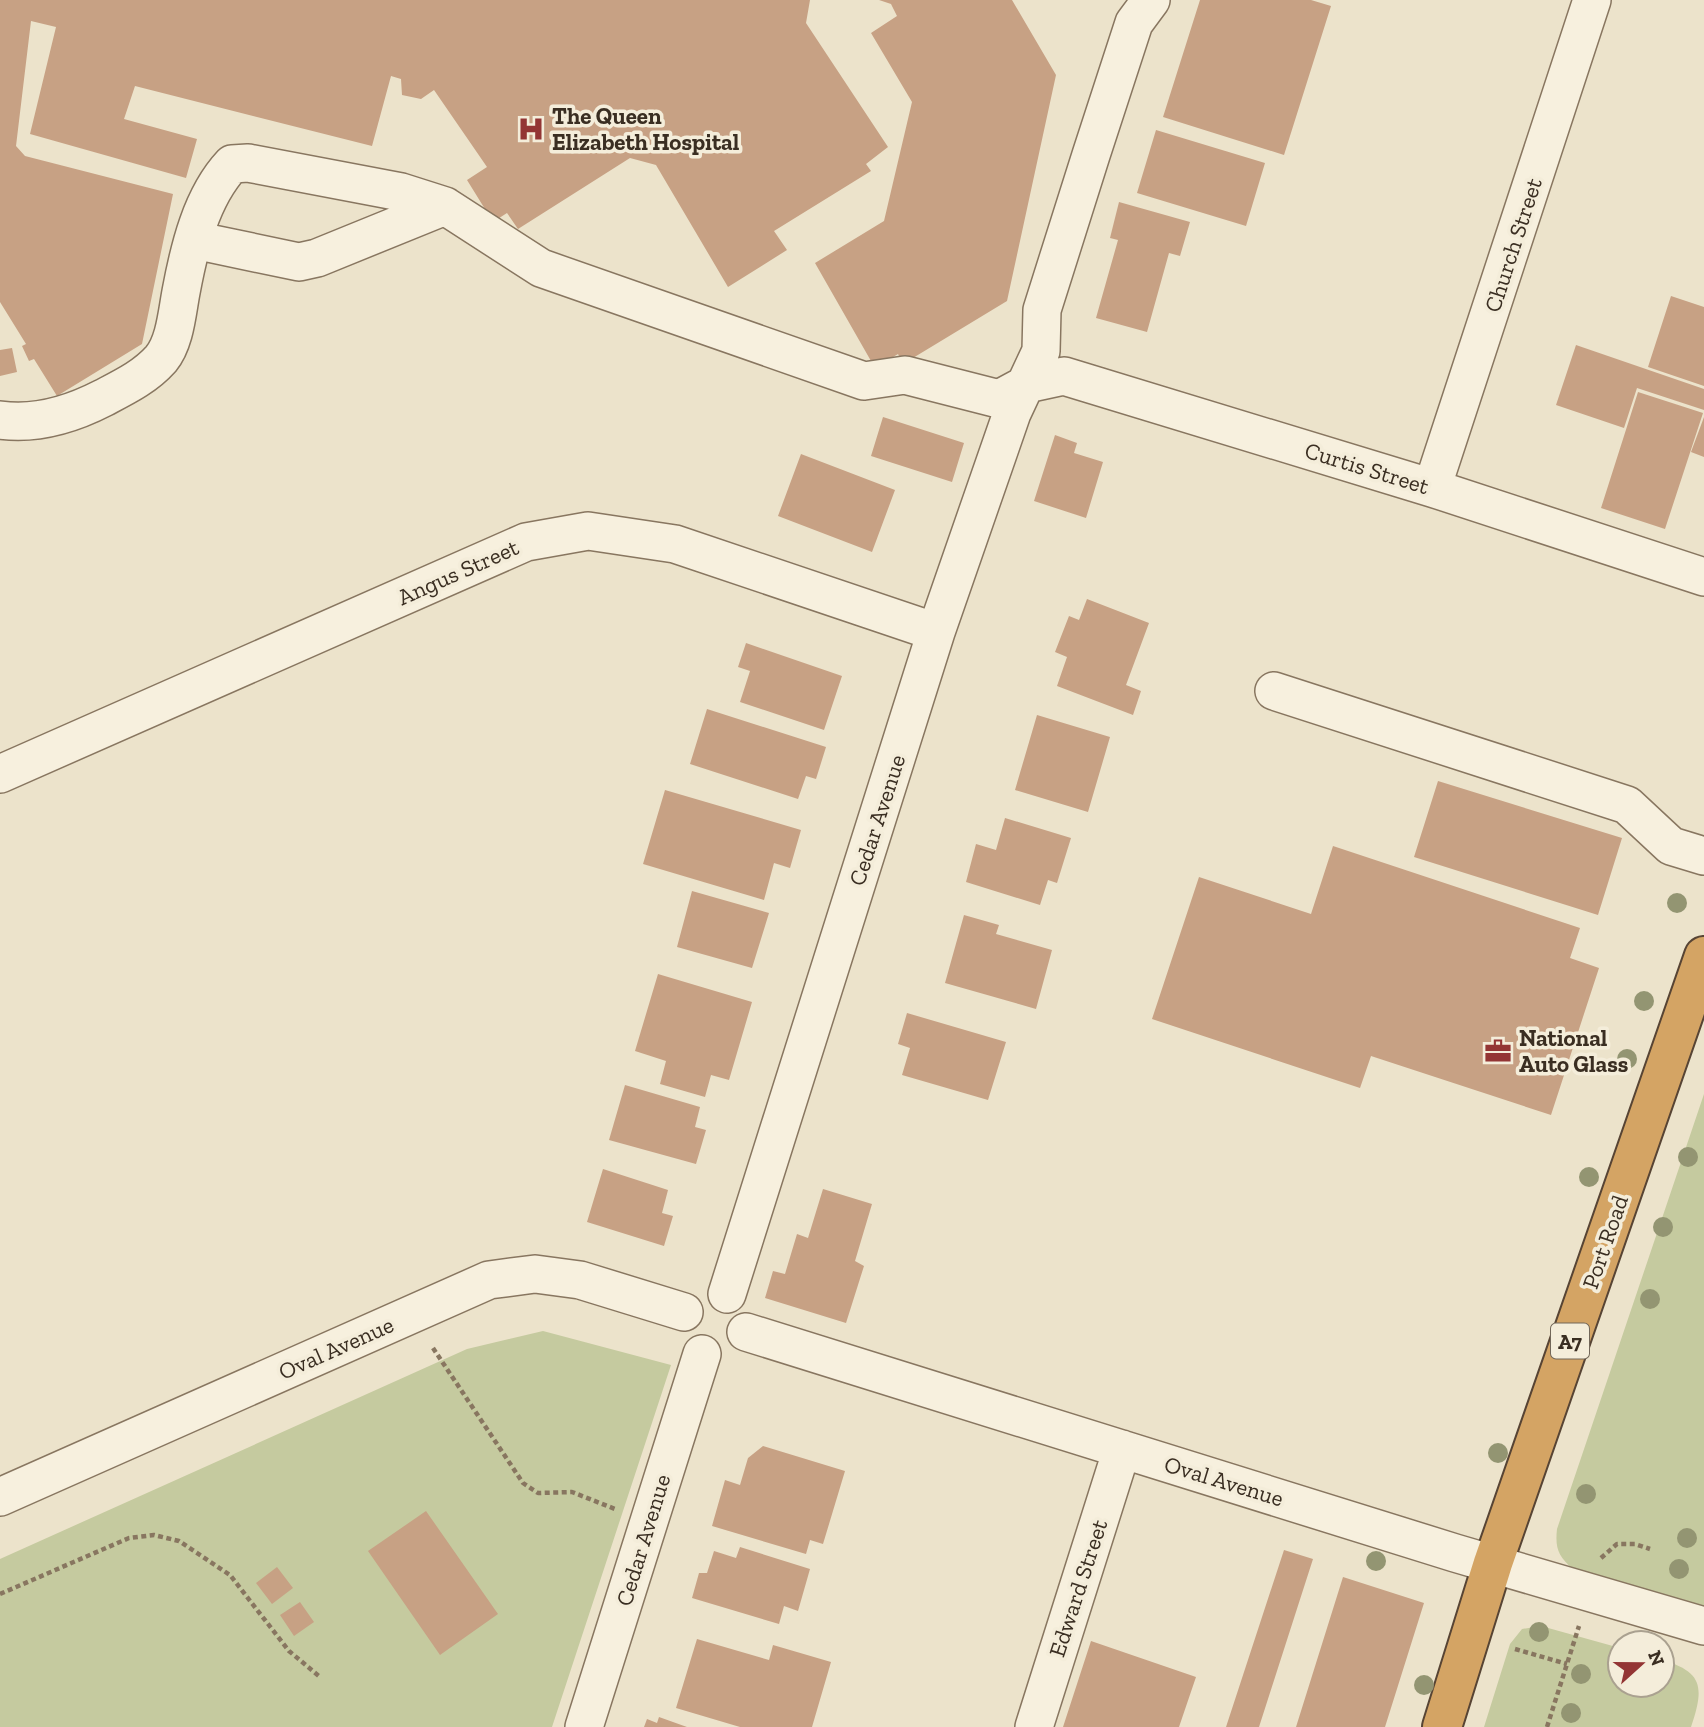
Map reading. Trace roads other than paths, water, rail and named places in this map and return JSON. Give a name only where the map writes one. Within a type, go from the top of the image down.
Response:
[{"type":"highway","name":"Port Road","points":[[1442,1727],[1493,1563],[1704,956]]},
{"type":"street","points":[[1034,368],[1042,310],[1134,23],[1151,0]]},
{"type":"street","name":"Church Street","points":[[1432,488],[1592,0]]},
{"type":"street","name":"Curtis Street","points":[[194,240],[207,201],[222,175],[232,164],[248,163],[311,173],[401,192],[445,206],[541,268],[864,381],[905,375],[999,398],[1034,368],[1432,488],[1704,577]]},
{"type":"street","points":[[0,420],[46,419],[80,410],[142,377],[163,357],[174,329],[194,240],[299,262],[317,258],[445,206]]},
{"type":"street","name":"Cedar Avenue","points":[[727,1294],[936,632],[1012,413],[1034,368]]},
{"type":"street","name":"Angus Street","points":[[0,774],[526,542],[588,531],[675,544],[936,632]]},
{"type":"street","points":[[1274,691],[1627,805],[1671,846],[1704,856]]},
{"type":"street","name":"Oval Avenue","points":[[0,1497],[489,1280],[535,1274],[580,1280],[684,1312]]},
{"type":"street","points":[[711,1292],[727,1294],[738,1302],[745,1314],[746,1332],[741,1342],[729,1353],[715,1356],[702,1354],[685,1338],[682,1327],[684,1312],[694,1298],[711,1292]]},
{"type":"street","name":"Oval Avenue","points":[[746,1332],[1122,1450],[1704,1626]]},
{"type":"street","name":"Cedar Avenue","points":[[584,1727],[702,1354]]},
{"type":"street","name":"Edward Street","points":[[1034,1727],[1122,1450]]},
{"type":"place","name":"The Queen Elizabeth Hospital","points":[[531,129]]},
{"type":"place","name":"National Auto Glass","points":[[1498,1051]]}]
